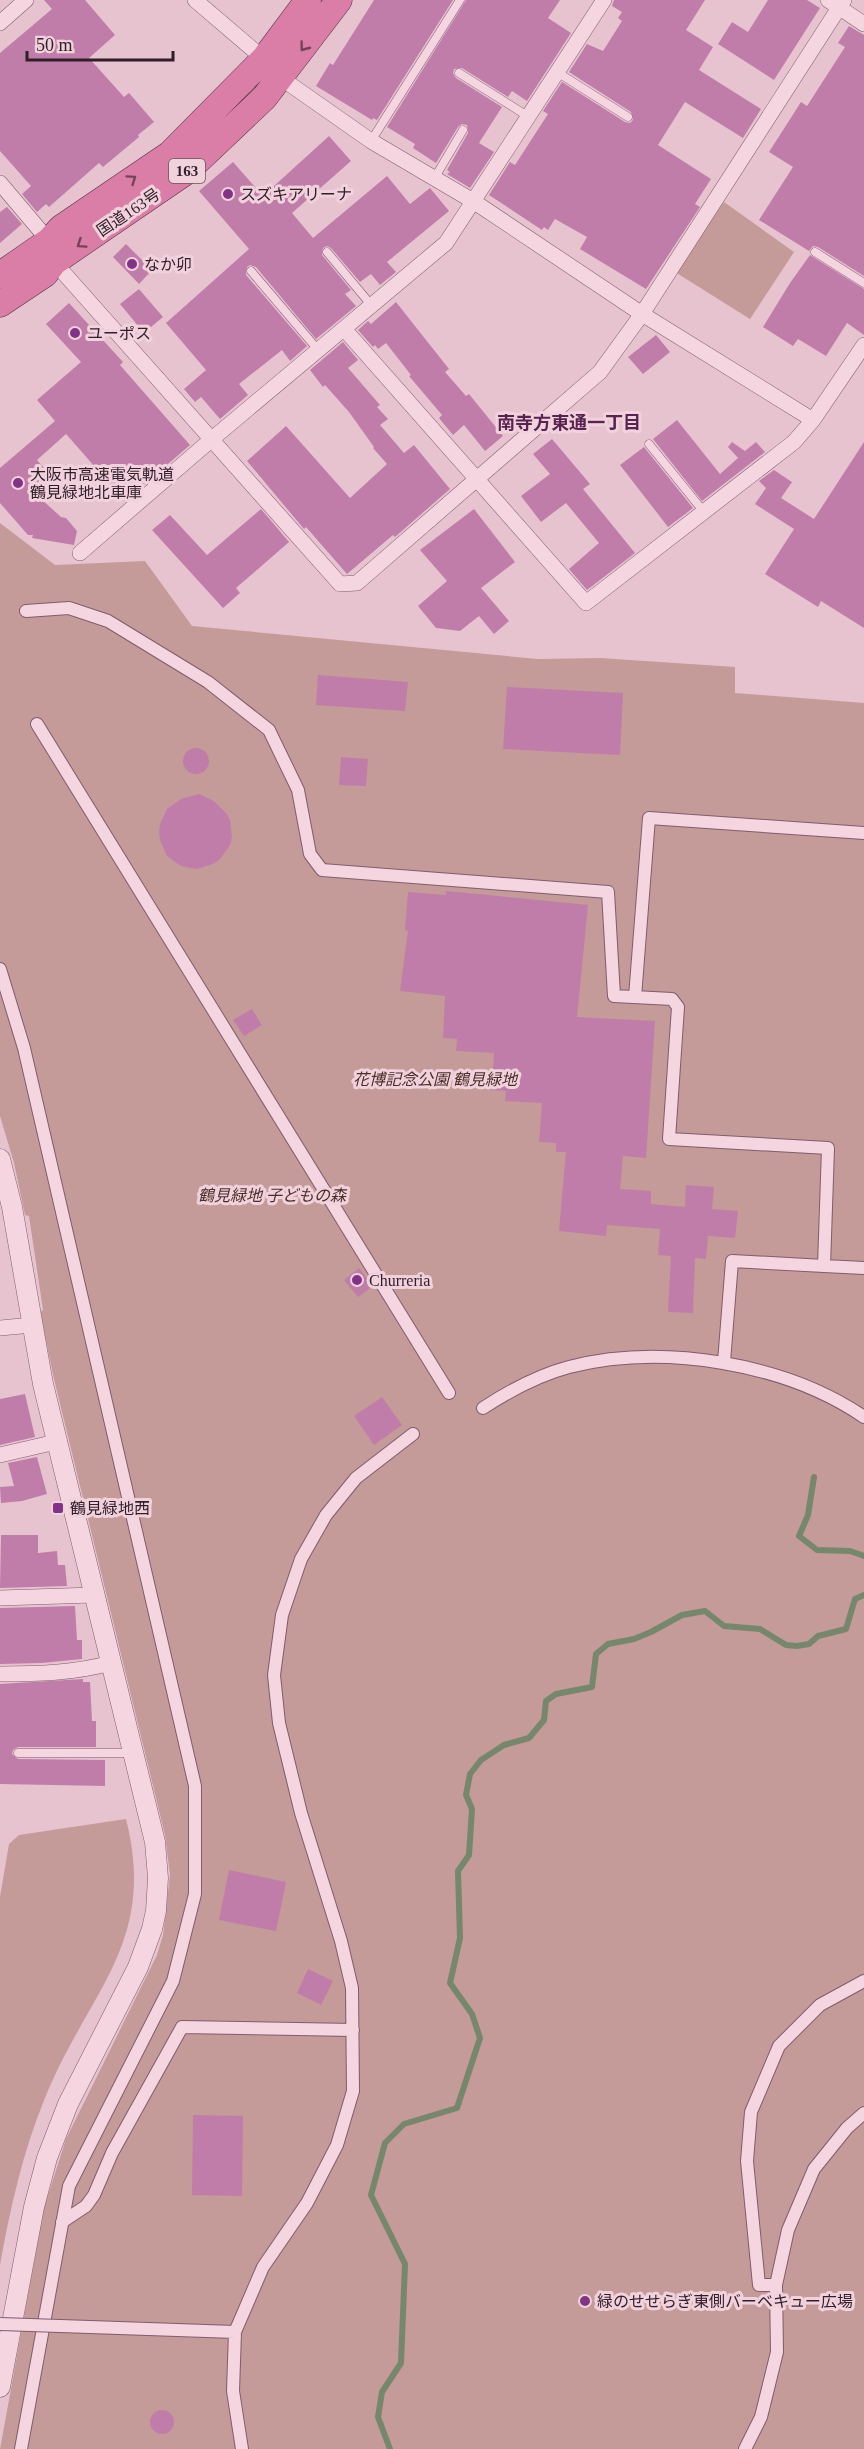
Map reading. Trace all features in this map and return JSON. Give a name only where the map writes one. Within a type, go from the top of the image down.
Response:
[{"type":"highway","name":"国道163号","points":[[0,304],[45,274],[61,228],[170,154],[264,59],[308,0]]},
{"type":"highway","name":"国道163号","points":[[0,275],[52,251],[187,171],[264,98],[339,0]]},
{"type":"street","points":[[0,23],[27,0]]},
{"type":"street","points":[[195,0],[264,59],[281,78],[371,141],[473,201],[642,314],[813,420]]},
{"type":"street","points":[[80,553],[446,243],[604,0]]},
{"type":"street","points":[[0,183],[52,251],[212,439],[340,584],[357,583],[600,372],[642,314],[837,2],[864,24]]},
{"type":"street","points":[[345,330],[479,479],[586,603],[794,442],[813,420],[864,345]]},
{"type":"street","points":[[26,611],[69,608],[108,621],[208,681],[270,730],[298,790],[310,854],[322,870],[608,892],[614,996],[672,999],[678,1007],[669,1138],[828,1148],[824,1266]]},
{"type":"street","points":[[37,724],[449,1393]]},
{"type":"street","points":[[635,997],[649,818],[864,833]]},
{"type":"street","points":[[0,969],[24,1048],[195,1786],[195,1894],[172,1981],[69,2186],[21,2449]]},
{"type":"street","points":[[0,1159],[12,1208],[56,1442],[155,1842],[158,1878],[153,1929],[138,1967],[68,2104],[47,2158],[34,2207],[0,2387]]},
{"type":"street","points":[[724,1362],[732,1261],[864,1268]]},
{"type":"street","points":[[0,1328],[32,1324]]},
{"type":"street","points":[[483,1408],[512,1390],[569,1367],[655,1356],[724,1362],[785,1377],[844,1403],[864,1417]]},
{"type":"street","points":[[242,2449],[233,2391],[235,2331],[263,2267],[307,2203],[337,2145],[353,2091],[352,1988],[341,1941],[298,1802],[279,1723],[274,1675],[282,1615],[301,1559],[326,1515],[356,1478],[413,1434]]},
{"type":"street","points":[[0,1455],[56,1442]]},
{"type":"street","points":[[0,1598],[94,1595]]},
{"type":"street","points":[[0,1674],[36,1674],[77,1670],[111,1663]]},
{"type":"street","points":[[776,2285],[759,2285],[747,2161],[750,2112],[779,2046],[820,2005],[864,1982]]},
{"type":"street","points":[[62,2222],[86,2206],[94,2195],[112,2153],[182,2027],[353,2030]]},
{"type":"street","points":[[745,2449],[761,2417],[777,2352],[776,2285],[788,2230],[814,2169],[847,2128],[864,2113]]},
{"type":"street","points":[[0,2324],[235,2331]]},
{"type":"lane","points":[[371,141],[460,0]]},
{"type":"lane","points":[[557,72],[628,117]]},
{"type":"lane","points":[[459,73],[529,117]]},
{"type":"lane","points":[[434,179],[463,130]]},
{"type":"lane","points":[[327,252],[372,306]]},
{"type":"lane","points":[[815,252],[864,283]]},
{"type":"lane","points":[[251,271],[319,351]]},
{"type":"lane","points":[[649,444],[704,512]]},
{"type":"lane","points":[[18,1753],[133,1752]]},
{"type":"green space","points":[[724,202],[794,252],[750,319],[675,272]]},
{"type":"green space","name":"花博記念公園 鶴見緑地","points":[[0,523],[55,565],[145,561],[192,626],[538,659],[600,658],[735,667],[735,693],[864,703],[864,2449],[0,2449],[44,2208],[66,2139],[157,1955],[163,1935],[170,1875],[165,1835],[54,1379],[40,1312],[43,1310],[29,1216],[25,1215],[14,1163],[0,1116]]},
{"type":"green space","points":[[126,1819],[133,1863],[133,1901],[126,1935],[98,1997],[62,2061],[37,2118],[18,2180],[0,2265],[0,1897],[9,1844],[19,1835]]},
{"type":"building","points":[[44,0],[85,0],[115,35],[89,58],[124,97],[129,93],[154,122],[103,167],[99,163],[49,207],[46,204],[37,212],[22,194],[31,186],[0,151],[0,53],[52,9]]},
{"type":"building","points":[[374,0],[453,0],[377,120],[373,118],[372,120],[316,86],[330,63],[333,65]]},
{"type":"building","points":[[466,0],[560,0],[548,18],[571,33],[527,101],[512,91],[508,97],[462,68],[454,69],[453,73],[456,78],[502,107],[479,143],[494,152],[470,188],[447,174],[450,172],[447,170],[468,133],[467,125],[462,124],[458,127],[436,163],[413,148],[415,144],[387,127]]},
{"type":"building","points":[[614,0],[705,0],[686,30],[713,47],[699,70],[761,109],[743,138],[685,102],[658,145],[711,179],[695,204],[700,207],[646,289],[580,249],[587,237],[555,219],[548,230],[544,227],[542,230],[489,195],[510,162],[515,165],[548,114],[543,111],[562,82],[625,122],[630,123],[633,120],[631,112],[569,72],[587,44],[603,51],[622,21],[618,18],[622,12],[612,6]]},
{"type":"building","points":[[768,0],[807,0],[820,8],[774,80],[718,44],[732,22],[748,32]]},
{"type":"building","points":[[849,26],[864,35],[864,276],[818,247],[813,246],[809,251],[759,220],[793,167],[769,152],[801,102],[807,106],[845,47],[838,43]]},
{"type":"building","points":[[329,136],[351,161],[292,213],[313,238],[387,176],[410,204],[430,188],[449,211],[387,262],[396,272],[380,285],[371,274],[360,282],[331,248],[327,246],[323,248],[322,255],[351,290],[345,294],[356,306],[316,339],[256,267],[250,265],[247,267],[246,275],[307,346],[290,361],[282,350],[239,384],[248,395],[220,419],[201,397],[195,402],[184,389],[206,370],[166,323],[249,249],[199,191],[233,162],[263,196]]},
{"type":"building","points":[[7,207],[22,224],[0,243],[0,212]]},
{"type":"building","points":[[126,244],[152,270],[139,284],[113,257]]},
{"type":"building","points":[[810,255],[864,289],[864,335],[847,323],[826,356],[798,339],[793,346],[763,327]]},
{"type":"building","points":[[139,289],[163,317],[144,333],[120,304]]},
{"type":"building","points":[[396,302],[449,369],[445,372],[466,396],[469,394],[503,436],[485,451],[464,425],[453,435],[439,418],[442,415],[409,376],[411,375],[386,343],[378,349],[375,345],[373,347],[358,330],[368,321],[371,324]]},
{"type":"building","points":[[69,303],[123,362],[120,365],[190,445],[125,501],[66,434],[37,460],[48,473],[30,489],[61,517],[66,518],[77,531],[74,545],[32,538],[33,535],[28,535],[0,503],[0,468],[55,421],[37,400],[81,362],[46,324]]},
{"type":"building","points":[[656,335],[670,352],[643,374],[628,357]]},
{"type":"building","points":[[343,342],[358,360],[348,368],[380,405],[377,407],[388,419],[380,425],[404,453],[414,445],[450,489],[395,537],[393,535],[347,574],[306,527],[304,529],[247,461],[286,426],[350,498],[387,464],[373,448],[349,412],[325,385],[323,387],[310,370]]},
{"type":"building","points":[[677,420],[720,474],[738,458],[728,447],[732,442],[745,451],[756,442],[765,452],[702,501],[653,439]]},
{"type":"building","points":[[552,439],[590,484],[583,489],[635,553],[587,590],[569,569],[599,543],[566,503],[541,522],[521,496],[550,474],[533,454]]},
{"type":"building","points":[[864,442],[864,628],[821,601],[818,607],[765,574],[794,529],[755,504],[766,488],[759,481],[774,470],[792,482],[781,498],[814,519]]},
{"type":"building","points":[[644,447],[693,508],[668,527],[620,465]]},
{"type":"building","points":[[261,509],[289,542],[236,588],[240,593],[223,608],[152,530],[170,515],[207,555]]},
{"type":"building","points":[[474,509],[515,562],[481,588],[509,621],[494,634],[479,616],[460,631],[436,628],[418,606],[447,581],[420,550]]},
{"type":"building","points":[[318,675],[408,682],[405,711],[316,705]]},
{"type":"building","points":[[507,687],[623,693],[620,755],[503,749]]},
{"type":"building","points":[[196,748],[205,752],[209,761],[205,770],[196,774],[187,770],[183,761],[187,752]]},
{"type":"building","points":[[341,757],[368,759],[366,786],[339,785]]},
{"type":"building","points":[[199,794],[214,801],[226,813],[230,820],[232,837],[230,845],[220,859],[197,869],[181,866],[167,856],[159,832],[167,809],[181,799]]},
{"type":"building","points":[[446,891],[588,905],[577,1017],[655,1021],[646,1158],[623,1156],[620,1189],[651,1191],[651,1204],[685,1207],[686,1185],[714,1187],[712,1209],[738,1211],[735,1238],[708,1236],[706,1259],[695,1258],[693,1313],[668,1312],[671,1256],[658,1255],[660,1229],[607,1225],[606,1236],[559,1231],[566,1152],[556,1152],[556,1143],[539,1142],[542,1103],[505,1101],[506,1091],[492,1090],[494,1053],[456,1051],[457,1039],[443,1038],[445,996],[400,991],[408,931],[405,930],[408,892],[446,895]]},
{"type":"building","points":[[252,1009],[262,1025],[244,1036],[233,1020]]},
{"type":"building","name":"Churreria","points":[[359,1268],[373,1286],[358,1297],[344,1280]]},
{"type":"building","points":[[25,1394],[35,1437],[0,1445],[0,1399]]},
{"type":"building","points":[[382,1397],[402,1425],[374,1445],[354,1416]]},
{"type":"building","points":[[37,1457],[47,1494],[22,1501],[1,1503],[0,1487],[14,1486],[8,1463]]},
{"type":"building","points":[[1,1535],[38,1535],[38,1553],[57,1551],[58,1565],[65,1565],[67,1586],[0,1588]]},
{"type":"building","points":[[75,1606],[77,1640],[82,1640],[82,1659],[0,1664],[0,1608]]},
{"type":"building","points":[[83,1679],[83,1682],[90,1682],[92,1721],[96,1721],[96,1747],[18,1747],[13,1750],[12,1754],[18,1759],[105,1760],[105,1786],[0,1784],[0,1684]]},
{"type":"building","points":[[229,1870],[286,1882],[276,1931],[219,1920]]},
{"type":"building","points":[[308,1969],[333,1981],[321,2005],[297,1993]]},
{"type":"building","points":[[193,2115],[243,2116],[242,2196],[192,2195]]},
{"type":"building","points":[[162,2410],[171,2413],[174,2422],[171,2431],[162,2434],[153,2431],[150,2422],[153,2413]]},
{"type":"waterway","points":[[814,1477],[808,1515],[799,1536],[817,1550],[850,1551],[864,1556]]},
{"type":"waterway","points":[[390,2449],[378,2417],[382,2392],[401,2363],[405,2264],[371,2195],[385,2143],[404,2124],[457,2108],[480,2038],[472,2014],[450,1983],[460,1938],[458,1871],[469,1855],[472,1809],[466,1795],[470,1774],[481,1760],[504,1745],[529,1738],[544,1720],[546,1701],[556,1694],[592,1687],[596,1654],[608,1644],[634,1639],[682,1615],[705,1611],[724,1626],[760,1629],[786,1645],[809,1644],[818,1636],[846,1629],[855,1599],[864,1595]]},
{"type":"place","name":"スズキアリーナ","points":[[228,194]]},
{"type":"place","name":"なか卯","points":[[132,264]]},
{"type":"place","name":"ユーポス","points":[[75,333]]},
{"type":"place","name":"大阪市高速電気軌道 鶴見緑地北車庫","points":[[18,483]]},
{"type":"place","name":"Churreria","points":[[357,1280]]},
{"type":"place","name":"鶴見緑地西","points":[[58,1508]]},
{"type":"place","name":"緑のせせらぎ東側バーベキュー広場","points":[[585,2301]]},
{"type":"district","name":"南寺方東通一丁目","points":[[569,423]]},
{"type":"park label","name":"鶴見緑地 子どもの森","points":[[272,1195]]}]
